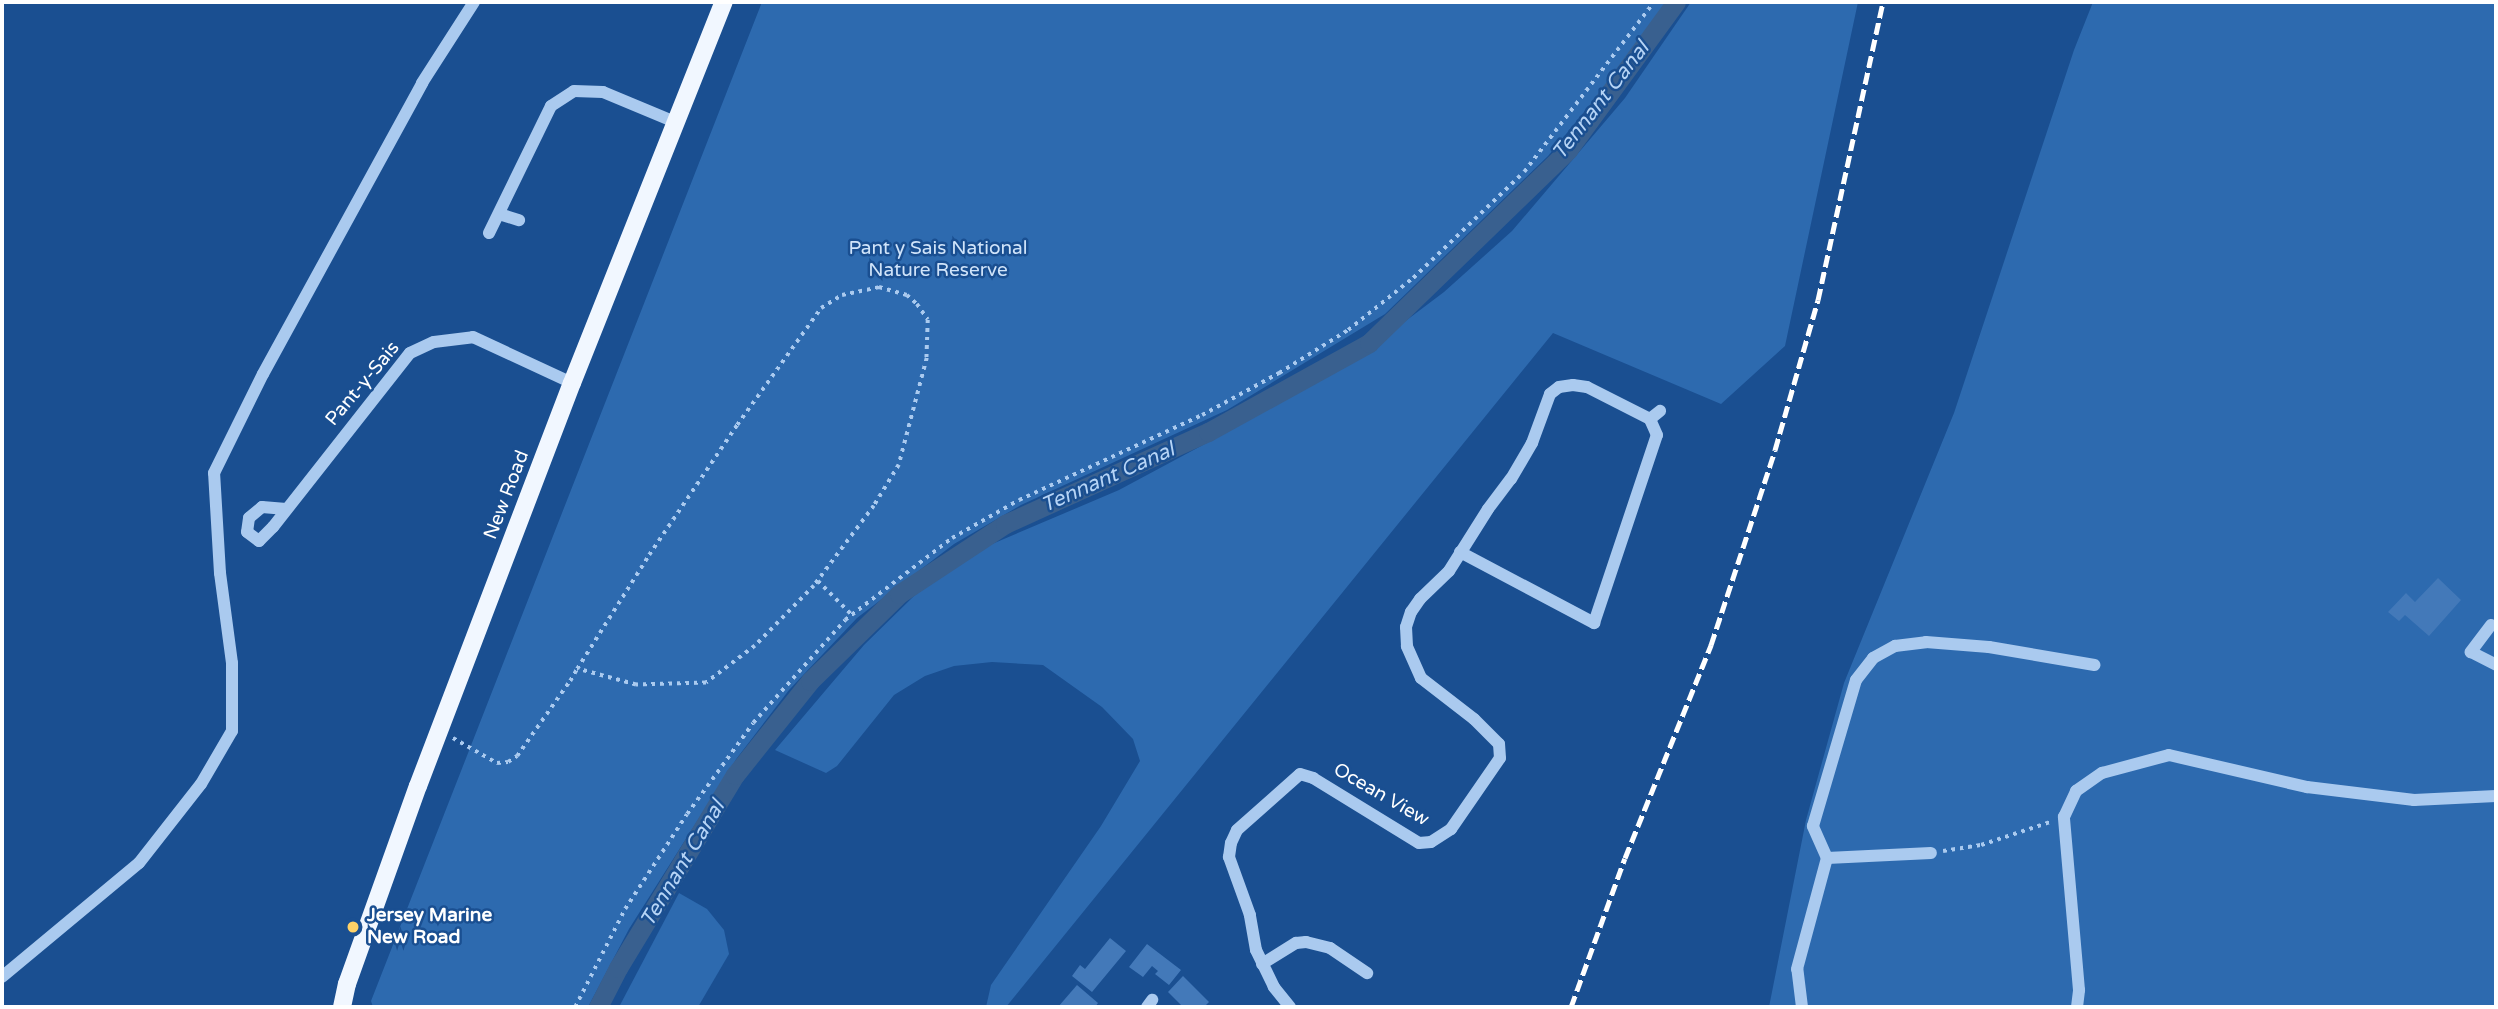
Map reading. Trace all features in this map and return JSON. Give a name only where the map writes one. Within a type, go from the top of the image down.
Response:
[{"type":"main road","name":"New Road","points":[[342,1007],[347,984],[439,729],[572,383],[724,2]]},
{"type":"street","points":[[2,977],[139,863],[201,784],[232,731],[232,663],[220,573],[214,474],[263,374],[422,83],[474,2]]},
{"type":"street","points":[[489,233],[551,106],[574,91],[603,92],[675,122]]},
{"type":"street","points":[[499,214],[519,220]]},
{"type":"street","name":"Pant-y-Sais","points":[[286,509],[410,353],[435,342],[474,337],[572,383]]},
{"type":"street","name":"Ocean View","points":[[1290,1007],[1262,964],[1250,915],[1229,857],[1237,830],[1300,774],[1313,778],[1419,843],[1431,842],[1451,829],[1500,758],[1499,744],[1490,733],[1421,678],[1407,646],[1406,627],[1411,612],[1420,599],[1449,571],[1460,552],[1511,479],[1532,443],[1550,394],[1559,387],[1573,384],[1587,387],[1655,415],[1657,435],[1594,623],[1460,552]]},
{"type":"street","points":[[2491,625],[2471,652],[2496,665]]},
{"type":"street","points":[[1802,1007],[1797,969],[1827,858],[1813,826],[1856,680],[1873,658],[1895,646],[1926,642],[1989,647],[2094,665]]},
{"type":"street","points":[[2077,1007],[2079,990],[2064,817],[2076,791],[2102,773],[2169,755],[2307,787],[2414,800],[2496,796]]},
{"type":"street","points":[[1827,858],[1931,852]]},
{"type":"street","points":[[1262,964],[1296,943],[1306,942],[1330,948],[1367,973]]},
{"type":"path","points":[[575,1007],[625,909],[687,814],[752,723],[810,655],[852,614],[952,538],[1019,500],[1202,415],[1348,330],[1413,278],[1524,172],[1654,2]]},
{"type":"path","points":[[439,729],[497,764],[508,762],[517,756],[578,669],[678,512],[821,308],[830,300],[854,291],[889,288],[907,295],[926,312],[927,358],[919,397],[899,465],[874,506],[818,581],[755,646],[706,683],[636,685],[578,669]]},
{"type":"path","points":[[818,581],[852,614]]},
{"type":"path","points":[[1931,852],[1981,845],[2064,817]]},
{"type":"green space","name":"Pant y Sais National Nature Reserve","points":[[762,2],[1668,2],[1625,62],[1548,156],[1385,314],[1227,410],[1021,505],[954,544],[857,618],[789,690],[737,758],[629,929],[588,1007],[373,1007],[371,1001]]},
{"type":"green space","points":[[1691,2],[1858,2],[1785,346],[1721,404],[1553,333],[1006,1007],[986,1007],[991,985],[1101,826],[1140,761],[1133,739],[1102,707],[1043,665],[992,662],[954,666],[925,676],[894,695],[837,766],[826,773],[775,750],[864,645],[914,596],[971,553],[1119,490],[1229,431],[1363,353],[1444,292],[1512,231],[1625,98]]},
{"type":"green space","points":[[2093,2],[2496,2],[2496,1007],[1769,1007],[1806,820],[1844,683],[1954,413],[2074,50]]},
{"type":"green space","points":[[679,893],[707,909],[724,930],[729,954],[698,1007],[619,1007]]},
{"type":"building","points":[[2438,578],[2461,600],[2429,636],[2405,615],[2399,621],[2388,612],[2406,593],[2415,602]]},
{"type":"building","points":[[1110,938],[1126,951],[1092,992],[1072,976],[1080,965],[1085,969]]},
{"type":"building","points":[[1147,944],[1181,970],[1169,985],[1155,974],[1158,971],[1152,966],[1143,977],[1129,967]]},
{"type":"building","points":[[1183,976],[1209,1002],[1204,1007],[1183,1007],[1168,992]]},
{"type":"building","points":[[1077,985],[1098,1003],[1095,1007],[1058,1007]]},
{"type":"waterway","name":"Tennant Canal","points":[[598,1007],[618,968],[735,775],[810,681],[899,594],[1005,524],[1208,432],[1369,343],[1568,150],[1676,2]]},
{"type":"railway","points":[[1571,1007],[1625,858],[1711,645],[1775,450],[1818,300],[1883,2]]},
{"type":"place","name":"Jersey Marine New Road","points":[[353,927]]}]
